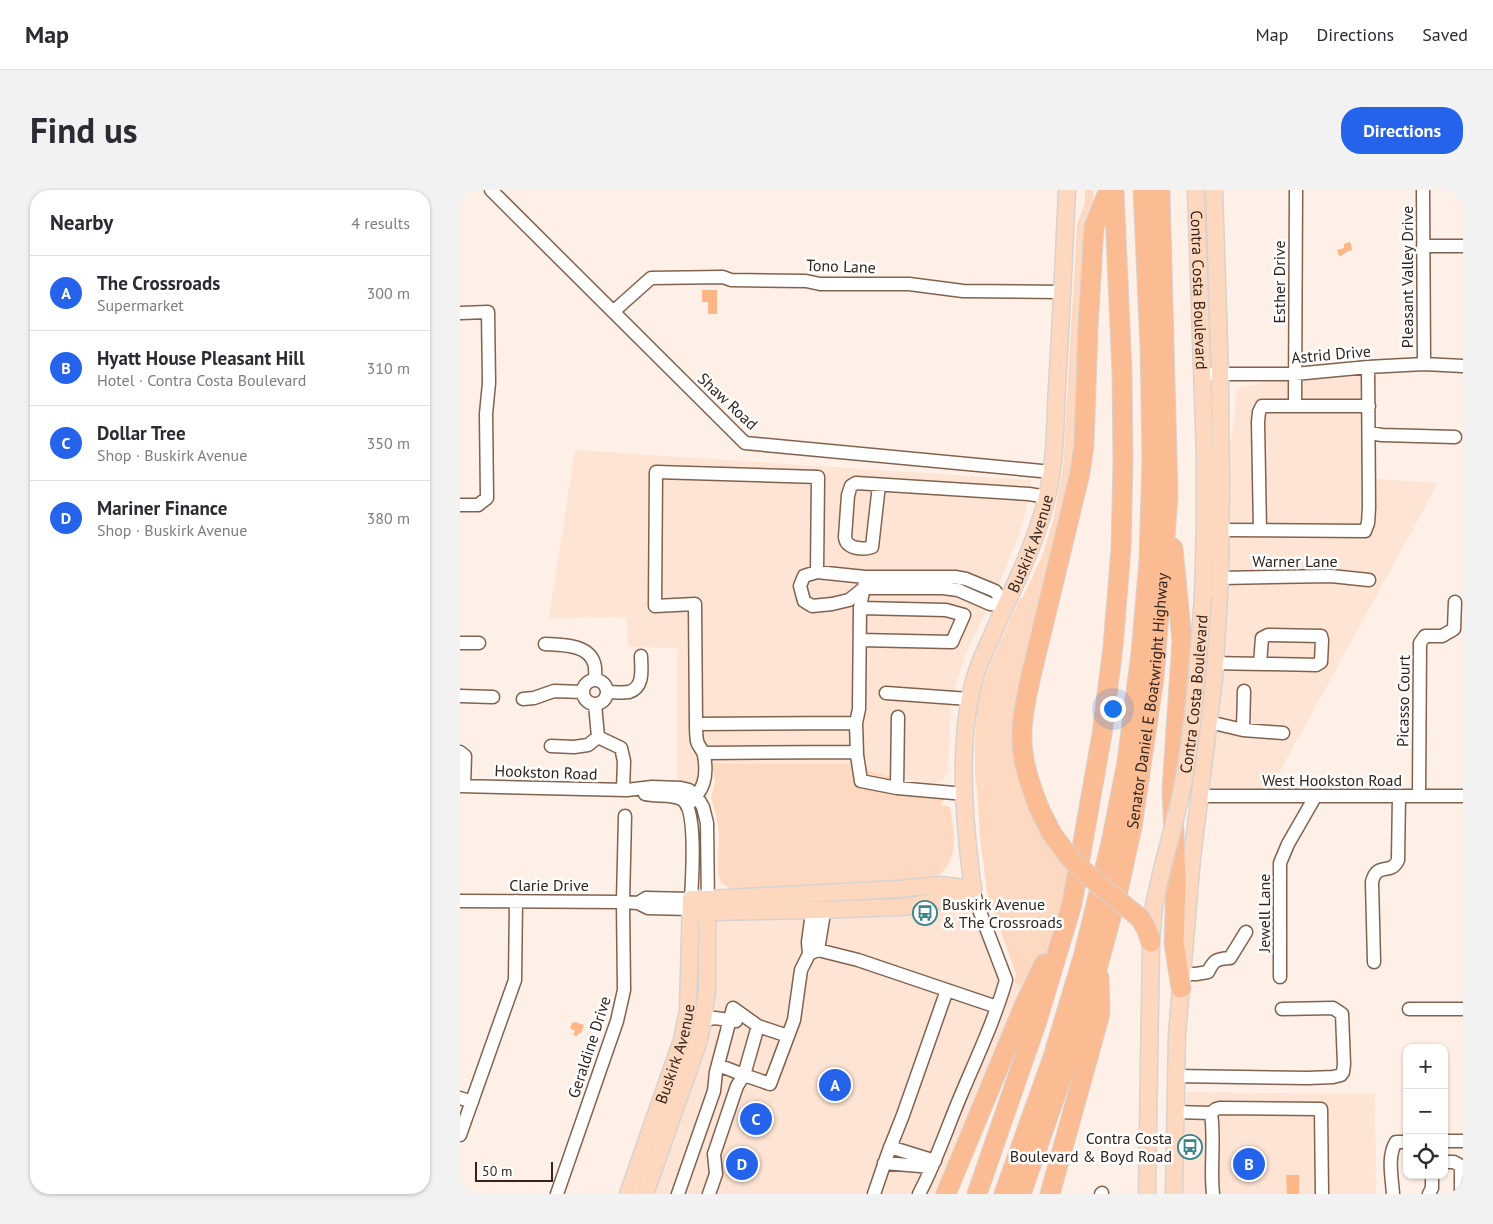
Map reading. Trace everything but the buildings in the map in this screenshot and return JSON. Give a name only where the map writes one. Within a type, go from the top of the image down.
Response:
[{"type":"highway","points":[[1108,190],[1094,227],[1084,445],[1080,473],[1031,676],[1022,733],[1028,779],[1039,808],[1052,834],[1071,859],[1140,918],[1151,942]]},
{"type":"highway","points":[[977,1194],[1036,1021],[1072,904],[1102,734],[1113,647],[1121,549],[1123,463],[1122,372],[1114,190]]},
{"type":"highway","points":[[1004,1194],[1053,1057],[1084,954],[1111,843],[1127,762],[1142,653],[1149,561],[1152,457],[1143,190]]},
{"type":"highway","name":"Senator Daniel E Boatwright Highway","points":[[1021,1194],[1072,1048],[1099,962],[1118,891],[1132,827],[1154,678],[1168,497],[1160,190]]},
{"type":"highway","points":[[1168,497],[1182,641],[1172,790],[1176,880],[1174,944],[1181,981]]},
{"type":"highway","points":[[946,1194],[1024,1006],[1072,904]]},
{"type":"highway","points":[[1050,1194],[1100,1014],[1099,962]]},
{"type":"main road","name":"Buskirk Avenue","points":[[973,889],[969,858],[964,747],[970,699],[977,670],[1031,549],[1047,497],[1052,472],[1067,190]]},
{"type":"main road","name":"Contra Costa Boulevard","points":[[1147,1194],[1151,942],[1154,906],[1159,877],[1181,795],[1187,759],[1202,596],[1205,457],[1196,190]]},
{"type":"main road","name":"Contra Costa Boulevard","points":[[1174,1194],[1177,1034],[1192,858],[1216,663],[1220,578],[1220,374],[1214,190]]},
{"type":"main road","points":[[708,906],[940,885],[973,889]]},
{"type":"main road","points":[[690,904],[818,910],[916,905],[948,900],[973,889]]},
{"type":"main road","name":"Buskirk Avenue","points":[[628,1194],[682,1040],[688,1010],[690,904]]},
{"type":"main road","name":"Buskirk Avenue","points":[[648,1191],[698,1043],[703,1020],[707,991],[708,906]]},
{"type":"street","name":"Shaw Road","points":[[491,190],[745,443],[1052,472]]},
{"type":"street","name":"Esther Drive","points":[[1295,406],[1296,190]]},
{"type":"street","name":"Pleasant Valley Drive","points":[[1423,190],[1424,364]]},
{"type":"street","points":[[1423,246],[1463,246]]},
{"type":"street","name":"Tono Lane","points":[[614,311],[651,278],[723,277],[731,280],[806,281],[820,284],[909,284],[962,291],[1062,292]]},
{"type":"street","points":[[460,313],[488,312],[490,383],[486,414],[487,498],[478,505],[460,505]]},
{"type":"street","name":"Astrid Drive","points":[[1202,374],[1294,374],[1424,364],[1463,366]]},
{"type":"street","points":[[1221,530],[1365,531],[1368,523],[1369,508],[1368,367]]},
{"type":"street","points":[[1260,530],[1258,422],[1262,406],[1368,406]]},
{"type":"street","points":[[1369,433],[1454,437]]},
{"type":"street","points":[[690,904],[692,801],[704,784],[706,772],[704,753],[697,743],[695,604],[655,606],[656,472],[818,478],[817,572]]},
{"type":"street","points":[[879,485],[872,547],[858,548],[848,545],[845,537],[848,489],[856,484],[879,485],[1029,494],[1047,497]]},
{"type":"street","points":[[865,583],[849,600],[812,606],[804,601],[800,586],[804,576],[817,572],[865,583],[958,590],[990,604],[1006,605]]},
{"type":"street","name":"Warner Lane","points":[[1220,578],[1331,576],[1369,580]]},
{"type":"street","points":[[865,583],[860,608],[859,709],[856,723],[861,781],[897,788],[965,794]]},
{"type":"street","name":"Picasso Court","points":[[1419,796],[1420,643],[1425,636],[1442,636],[1454,629],[1455,602]]},
{"type":"street","points":[[860,608],[946,610],[964,615],[952,642],[860,640]]},
{"type":"street","points":[[1216,663],[1260,664],[1316,665],[1321,662],[1321,636],[1268,635],[1262,638],[1260,664]]},
{"type":"street","points":[[460,643],[479,643]]},
{"type":"street","points":[[545,644],[571,646],[586,652],[594,663],[595,680]]},
{"type":"street","points":[[608,692],[628,692],[636,688],[641,680],[641,656]]},
{"type":"street","points":[[595,680],[604,683],[608,692],[604,701],[595,704],[586,700],[583,692],[587,683],[595,680]]},
{"type":"street","points":[[523,699],[534,698],[554,691],[583,692]]},
{"type":"street","points":[[1243,730],[1244,691]]},
{"type":"street","points":[[886,693],[970,699]]},
{"type":"street","points":[[460,696],[493,697]]},
{"type":"street","points":[[595,704],[598,737]]},
{"type":"street","points":[[897,788],[898,717]]},
{"type":"street","points":[[1209,722],[1243,730],[1283,733]]},
{"type":"street","points":[[696,724],[856,723]]},
{"type":"street","points":[[551,746],[574,747],[588,744],[598,737]]},
{"type":"street","points":[[598,737],[621,748],[627,790]]},
{"type":"street","points":[[460,752],[465,756],[462,786]]},
{"type":"street","points":[[704,753],[857,752]]},
{"type":"street","name":"Hookston Road","points":[[462,786],[627,790],[692,801]]},
{"type":"street","name":"West Hookston Road","points":[[1200,796],[1463,796]]},
{"type":"street","points":[[1374,962],[1372,882],[1376,871],[1396,865],[1398,860],[1399,796]]},
{"type":"street","name":"Jewell Lane","points":[[1280,977],[1280,863],[1288,844],[1315,797]]},
{"type":"street","points":[[692,801],[703,807],[707,823],[708,906]]},
{"type":"street","name":"Geraldine Drive","points":[[557,1194],[617,1021],[624,990],[624,816]]},
{"type":"street","points":[[919,1194],[934,1164],[1006,980],[973,889]]},
{"type":"street","name":"Clarie Drive","points":[[460,901],[638,902],[648,908],[690,904]]},
{"type":"street","points":[[460,1135],[466,1100],[515,980],[516,901]]},
{"type":"street","points":[[718,1065],[770,1084],[794,1020],[801,970],[814,952],[823,919],[818,910]]},
{"type":"street","points":[[1181,981],[1196,974],[1208,972],[1217,959],[1230,958],[1246,932]]},
{"type":"street","points":[[814,952],[858,960],[997,1007]]},
{"type":"street","points":[[874,1194],[947,990]]},
{"type":"street","points":[[678,1194],[714,1091],[718,1065],[733,1008],[758,1026],[788,1036]]},
{"type":"street","points":[[1176,1076],[1308,1078],[1341,1075],[1344,1064],[1342,1014],[1333,1008],[1282,1009]]},
{"type":"street","points":[[1409,1009],[1463,1008]]},
{"type":"street","points":[[703,1020],[715,1018],[730,1020]]},
{"type":"street","points":[[709,1194],[716,1174],[714,1154],[737,1086],[744,1075],[758,1026]]},
{"type":"street","points":[[1175,1112],[1211,1113],[1220,1108],[1321,1109],[1322,1194]]},
{"type":"street","points":[[1211,1113],[1213,1126],[1213,1194]]},
{"type":"street","points":[[1448,1142],[1463,1141]]},
{"type":"street","points":[[1393,1194],[1392,1148],[1396,1142],[1403,1142]]},
{"type":"street","points":[[890,1147],[934,1164]]},
{"type":"street","points":[[1448,1162],[1454,1162],[1461,1166],[1461,1194]]},
{"type":"street","points":[[884,1163],[934,1164]]},
{"type":"street","points":[[1429,1194],[1432,1188],[1432,1179]]},
{"type":"shaded area","points":[[1085,190],[1093,190],[1094,220],[1084,445],[1024,758],[1071,859],[1072,904],[1031,990],[1014,983],[1016,974],[987,893],[975,774],[975,739],[981,691],[990,664],[1020,598],[1022,599],[1042,556],[1053,521],[1063,468],[1077,224],[1085,203]]},
{"type":"shaded area","points":[[1351,243],[1352,250],[1339,256],[1337,250],[1344,248],[1344,244]]},
{"type":"shaded area","points":[[702,290],[717,290],[717,314],[708,314],[708,302],[702,302]]},
{"type":"shaded area","points":[[1376,366],[1375,479],[1438,483],[1266,797],[1200,796],[1221,530],[1237,389],[1295,374]]},
{"type":"shaded area","points":[[575,450],[1031,480],[1028,501],[1019,534],[999,585],[965,655],[956,685],[951,709],[948,773],[942,781],[935,784],[897,778],[713,764],[711,781],[706,796],[685,784],[677,782],[677,648],[628,647],[626,617],[549,618]]},
{"type":"shaded area","points":[[712,764],[844,764],[897,778],[897,787],[947,793],[941,805],[950,807],[954,837],[952,855],[943,872],[934,880],[732,889],[721,883],[718,873],[719,832],[711,798],[715,781]]},
{"type":"shaded area","points":[[973,889],[1006,980],[1031,990],[946,1194],[645,1194],[698,1043],[707,912],[903,907]]},
{"type":"shaded area","points":[[572,1023],[584,1025],[581,1033],[577,1036],[573,1035],[575,1031],[570,1028]]},
{"type":"shaded area","points":[[1176,1092],[1375,1094],[1376,1194],[1175,1194]]},
{"type":"shaded area","points":[[1286,1175],[1299,1175],[1299,1194],[1287,1194]]},
{"type":"place","name":"Buskirk Avenue & The Crossroads","points":[[925,913]]},
{"type":"place","name":"The Crossroads","points":[[835,1085]]},
{"type":"place","name":"Dollar Tree","points":[[756,1119]]},
{"type":"place","name":"Contra Costa Boulevard & Boyd Road","points":[[1190,1147]]},
{"type":"place","name":"Mariner Finance","points":[[742,1164]]},
{"type":"place","name":"Hyatt House Pleasant Hill","points":[[1249,1164]]}]
